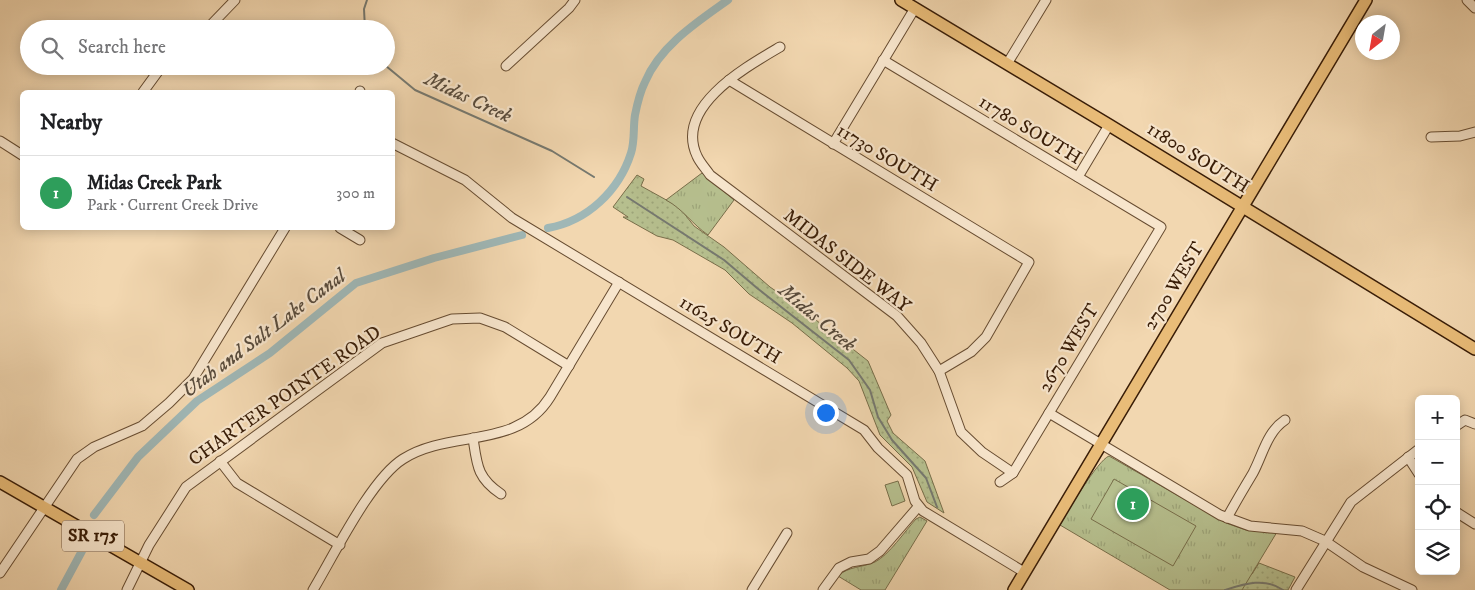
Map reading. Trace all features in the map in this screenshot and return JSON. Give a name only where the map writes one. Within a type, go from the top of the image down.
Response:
[{"type":"main road","name":"11800 SOUTH","points":[[901,0],[1475,349]]},
{"type":"main road","name":"2700 WEST","points":[[1014,590],[1366,0]]},
{"type":"main road","name":"SR 175","points":[[0,482],[188,590]]},
{"type":"street","points":[[216,20],[235,0]]},
{"type":"street","points":[[506,66],[569,8],[574,0]]},
{"type":"street","points":[[1007,64],[1046,0]]},
{"type":"street","points":[[1467,0],[1475,8]]},
{"type":"street","points":[[833,144],[915,8]]},
{"type":"street","name":"MIDAS SIDE WAY","points":[[780,47],[730,80],[706,101],[696,121],[693,139],[696,156],[710,176],[897,316],[922,344],[939,371],[961,432],[982,452],[1012,473]]},
{"type":"street","name":"11780 SOUTH","points":[[883,60],[1161,226]]},
{"type":"street","points":[[144,90],[155,75]]},
{"type":"street","name":"11730 SOUTH","points":[[730,80],[1029,262],[986,337],[971,352],[939,371]]},
{"type":"street","points":[[1078,177],[1109,125]]},
{"type":"street","points":[[1431,137],[1460,136],[1475,132]]},
{"type":"street","points":[[0,141],[20,154]]},
{"type":"street","name":"11625 SOUTH","points":[[395,145],[465,180],[505,213],[864,430],[878,448],[907,476],[918,507]]},
{"type":"street","name":"2670 WEST","points":[[1000,482],[1012,473],[1161,226]]},
{"type":"street","points":[[0,573],[46,508],[65,475],[77,459],[94,447],[142,426],[169,404],[193,379],[284,230]]},
{"type":"street","points":[[343,230],[360,240]]},
{"type":"street","points":[[313,590],[376,486],[396,463],[427,448],[513,429],[532,419],[547,403],[619,282]]},
{"type":"street","name":"CHARTER POINTE ROAD","points":[[126,590],[149,545],[181,492],[190,483],[382,343],[443,321],[471,317],[497,323],[569,366]]},
{"type":"street","points":[[1049,413],[1227,518],[1250,526],[1302,531],[1325,541],[1363,567],[1412,590]]},
{"type":"street","points":[[1227,518],[1254,471],[1270,435],[1276,426],[1285,420]]},
{"type":"street","points":[[1460,423],[1465,420],[1475,424]]},
{"type":"street","points":[[473,438],[481,477],[501,494]]},
{"type":"street","points":[[1297,589],[1325,541],[1351,502],[1415,452]]},
{"type":"street","points":[[1408,457],[1415,468]]},
{"type":"street","points":[[220,461],[232,478],[244,488],[340,545]]},
{"type":"street","points":[[824,590],[839,568],[851,562],[869,559],[880,551],[918,507],[1024,572]]},
{"type":"street","points":[[1460,515],[1475,524]]},
{"type":"street","points":[[752,590],[787,533]]},
{"type":"green space","points":[[702,173],[734,200],[708,235],[666,200]]},
{"type":"green space","points":[[637,175],[644,179],[641,186],[679,207],[694,226],[724,247],[770,287],[802,309],[868,361],[891,415],[887,421],[893,433],[925,461],[944,513],[927,502],[912,467],[880,435],[859,381],[847,368],[792,323],[749,294],[725,270],[673,240],[657,236],[623,217],[628,217],[613,207]]},
{"type":"green space","points":[[1109,456],[1226,523],[1246,530],[1277,532],[1242,590],[1170,590],[1060,525],[1091,476]]},
{"type":"green space","points":[[1114,479],[1196,526],[1173,566],[1091,519]]},
{"type":"green space","points":[[898,481],[905,501],[892,506],[885,485]]},
{"type":"green space","points":[[920,517],[927,521],[885,590],[861,590],[838,576],[846,570],[870,564],[880,559],[916,519]]},
{"type":"green space","points":[[1259,563],[1295,577],[1288,590],[1200,590],[1252,574]]},
{"type":"waterway","name":"Midas Creek","points":[[365,20],[364,9],[367,0]]},
{"type":"waterway","name":"Utah and Salt Lake Canal","points":[[548,228],[576,219],[600,202],[610,192],[626,167],[631,153],[635,115],[643,86],[652,69],[660,57],[680,36],[728,0]]},
{"type":"waterway","name":"Midas Creek","points":[[395,73],[415,90],[552,151],[594,177]]},
{"type":"waterway","name":"Midas Creek","points":[[627,197],[724,260],[849,360],[870,390],[878,417],[892,440],[926,478],[937,507]]},
{"type":"waterway","name":"Utah and Salt Lake Canal","points":[[94,515],[138,457],[197,401],[270,353],[356,283],[434,258],[522,235]]},
{"type":"waterway","name":"Utah and Salt Lake Canal","points":[[61,590],[82,551]]},
{"type":"waterway","name":"Midas Creek","points":[[1225,590],[1254,583],[1269,584],[1283,590]]},
{"type":"place","name":"Midas Creek Park","points":[[1133,504]]}]
